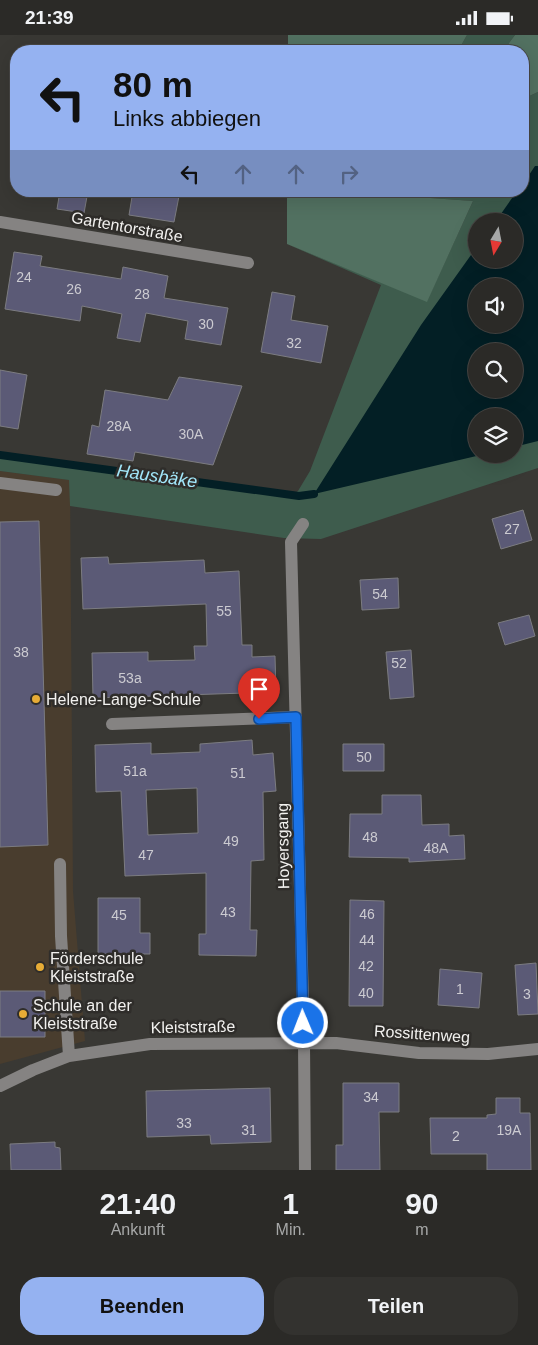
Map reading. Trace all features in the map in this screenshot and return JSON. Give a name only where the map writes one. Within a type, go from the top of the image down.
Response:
[{"type":"street","name":"Gartentorstraße","points":[[0,222],[248,263]]},
{"type":"street","points":[[0,483],[56,489]]},
{"type":"street","name":"Hoyersgang","points":[[303,524],[292,542],[304,1042],[305,1170]]},
{"type":"street","points":[[112,724],[296,717]]},
{"type":"street","points":[[60,864],[61,936],[69,1056]]},
{"type":"street","name":"Kleiststraße","points":[[0,1086],[33,1070],[69,1056],[150,1044],[304,1042]]},
{"type":"street","name":"Rossittenweg","points":[[304,1042],[336,1043],[419,1053],[488,1054],[538,1049]]},
{"type":"shaded area","name":"Helene-Lange-Schule","points":[[0,471],[70,480],[73,891],[85,1041],[0,1064]]},
{"type":"green space","points":[[288,35],[467,35],[461,45],[288,45]]},
{"type":"green space","points":[[467,35],[515,35],[508,45],[461,45]]},
{"type":"green space","points":[[515,35],[538,35],[538,92],[529,96],[529,45],[508,45]]},
{"type":"green space","points":[[538,92],[538,468],[321,539],[284,538],[70,506],[69,480],[0,471],[0,456],[288,497],[298,491],[310,471],[381,285],[287,244],[427,301],[473,201],[416,197],[529,197],[529,96]]},
{"type":"green space","points":[[287,197],[416,197],[473,201],[427,302],[287,244]]},
{"type":"water","points":[[535,166],[538,166],[538,441],[523,445],[523,408],[468,408],[468,458],[314,494],[421,325],[468,259],[468,268],[523,268],[523,213],[502,213],[513,197],[529,197],[529,175]]},
{"type":"building","points":[[59,197],[87,197],[84,213],[57,209]]},
{"type":"building","points":[[132,197],[179,197],[174,222],[129,215]]},
{"type":"building","points":[[14,252],[42,256],[40,266],[121,279],[123,267],[168,276],[164,298],[228,308],[221,345],[185,339],[188,321],[146,313],[140,342],[117,338],[122,314],[82,306],[80,321],[5,309]]},
{"type":"building","points":[[272,292],[295,296],[291,320],[328,326],[321,363],[261,352]]},
{"type":"building","points":[[0,370],[27,375],[18,429],[0,426]]},
{"type":"building","points":[[179,377],[242,386],[213,465],[135,452],[133,461],[87,454],[92,425],[99,427],[105,390],[168,400]]},
{"type":"building","points":[[523,510],[532,540],[501,549],[492,519]]},
{"type":"building","name":"Helene-Lange-Schule","points":[[39,521],[48,845],[0,847],[0,522]]},
{"type":"building","points":[[108,557],[109,564],[204,560],[205,573],[239,571],[242,645],[252,645],[252,657],[275,656],[276,692],[93,698],[92,653],[148,652],[148,661],[195,660],[194,646],[207,646],[206,604],[83,609],[81,558]]},
{"type":"building","points":[[398,578],[399,608],[362,610],[360,580]]},
{"type":"building","points":[[529,615],[535,636],[505,645],[498,623]]},
{"type":"building","points":[[411,650],[414,697],[390,699],[386,652]]},
{"type":"building","points":[[252,740],[253,755],[273,753],[276,791],[263,792],[264,860],[251,861],[250,930],[257,930],[256,956],[199,955],[199,934],[206,934],[206,873],[125,876],[121,791],[96,792],[95,745],[151,743],[151,754],[200,752],[200,744]],"holes":[[[197,788],[198,833],[148,835],[146,790]]]},
{"type":"building","points":[[343,744],[384,744],[384,771],[343,771]]},
{"type":"building","points":[[382,795],[421,795],[422,825],[449,824],[449,836],[464,835],[465,859],[409,862],[409,858],[349,857],[350,814],[382,814]]},
{"type":"building","points":[[98,898],[140,898],[140,933],[150,933],[150,954],[98,954]]},
{"type":"building","points":[[350,900],[384,901],[383,1006],[349,1006]]},
{"type":"building","points":[[536,963],[538,1014],[518,1015],[515,965]]},
{"type":"building","points":[[440,969],[482,973],[479,1008],[438,1005]]},
{"type":"building","name":"Schule an der Kleiststraße","points":[[0,991],[45,991],[45,1037],[0,1037]]},
{"type":"building","points":[[343,1083],[399,1083],[399,1112],[379,1112],[380,1170],[336,1170],[336,1145],[343,1145]]},
{"type":"building","points":[[270,1088],[271,1142],[211,1144],[210,1135],[147,1137],[146,1091]]},
{"type":"building","points":[[496,1098],[520,1098],[520,1113],[530,1113],[531,1170],[487,1170],[487,1154],[431,1154],[430,1118],[487,1118],[487,1115],[496,1114]]},
{"type":"building","points":[[55,1142],[55,1147],[60,1148],[61,1170],[11,1170],[10,1144]]},
{"type":"waterway","name":"Hausbäke","points":[[0,455],[299,496],[314,494]]},
{"type":"place","name":"Helene-Lange-Schule","points":[[36,699]]},
{"type":"place","name":"Förderschule Kleiststraße","points":[[40,967]]},
{"type":"place","name":"Schule an der Kleiststraße","points":[[23,1014]]},
{"type":"route","points":[[259,719],[296,717],[303,1023]]}]
